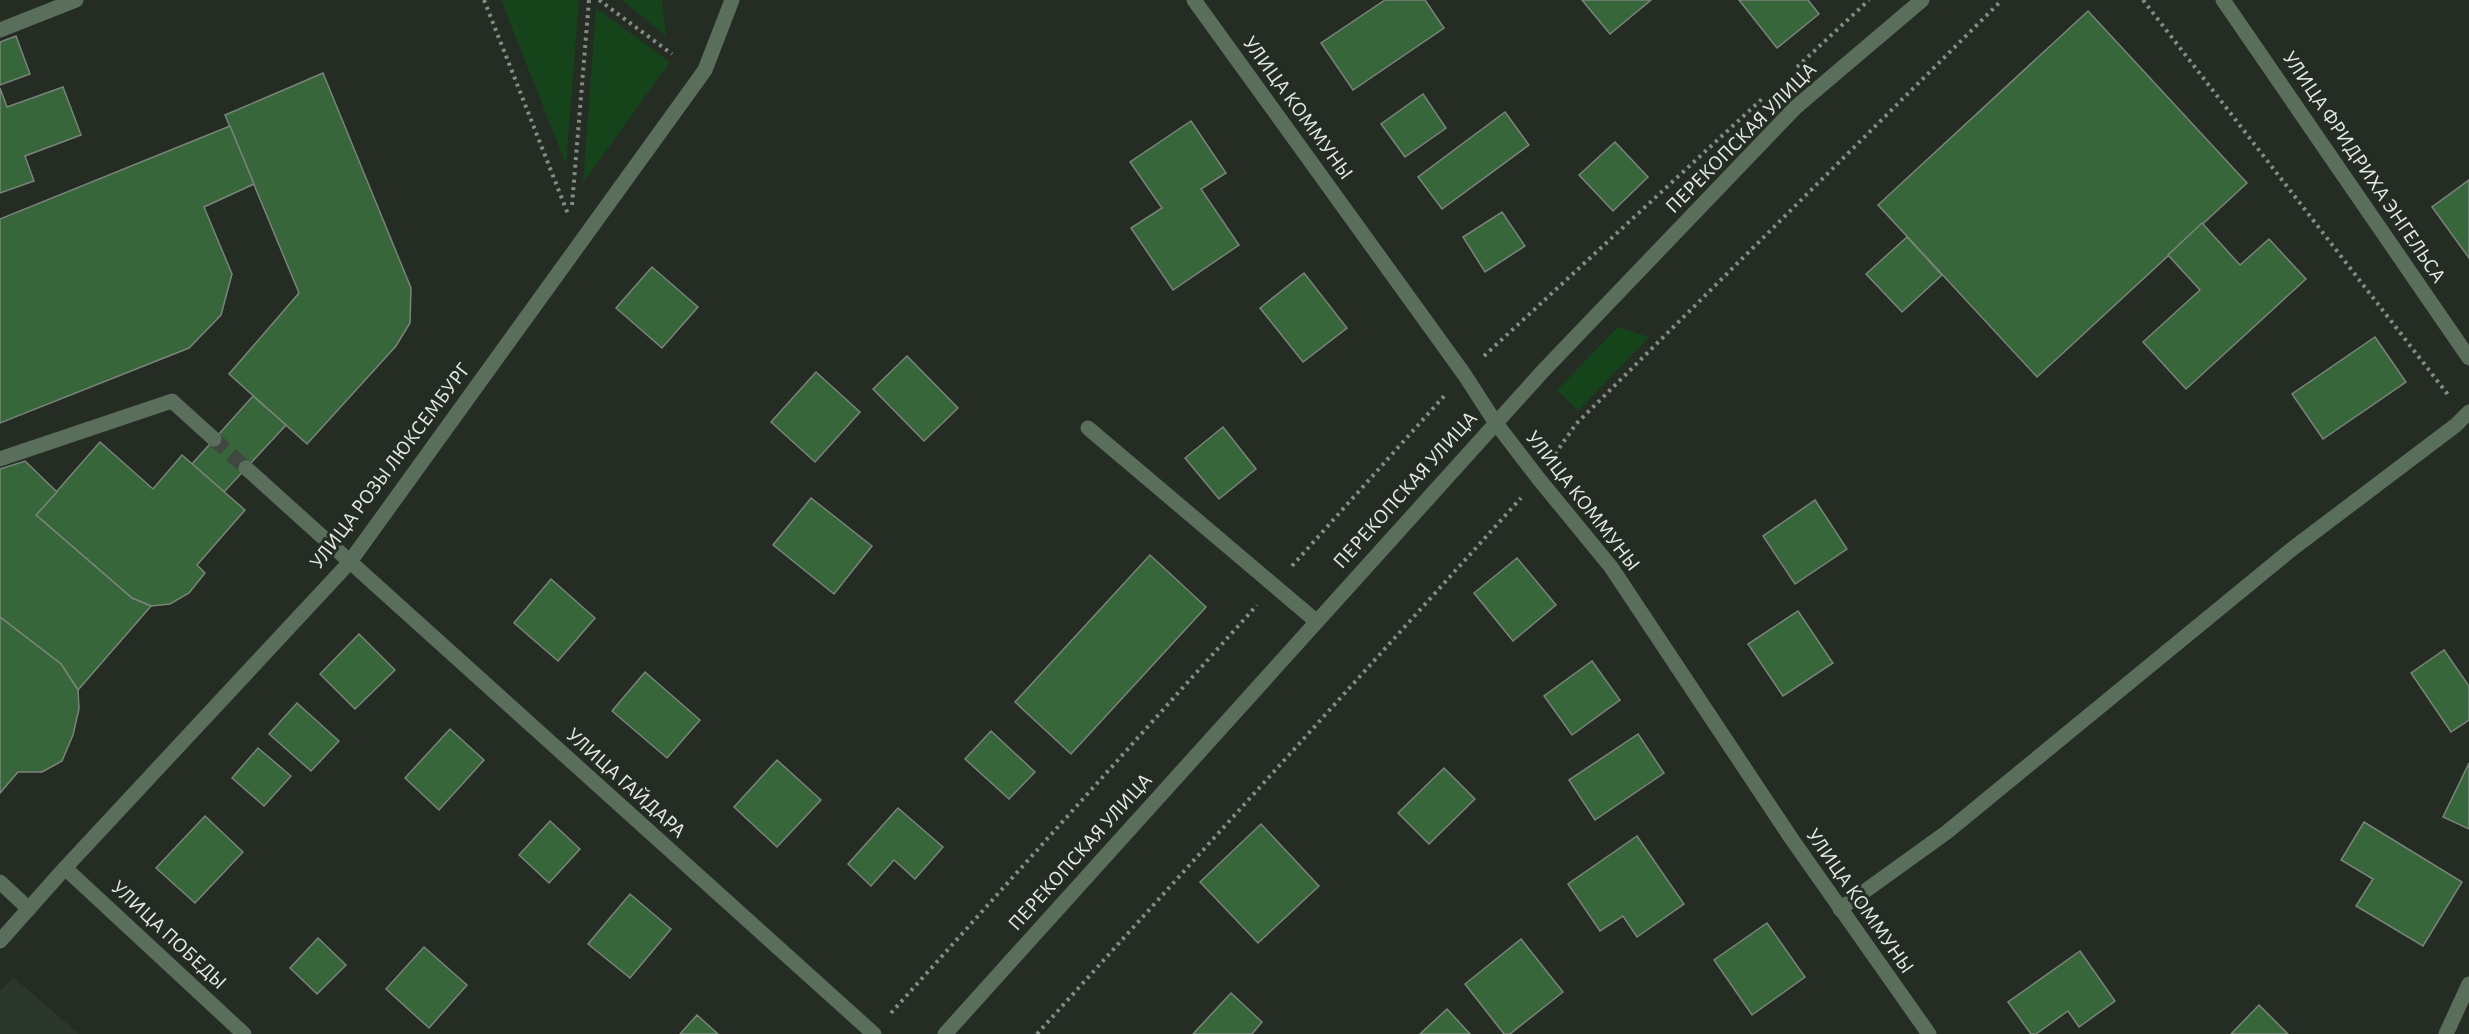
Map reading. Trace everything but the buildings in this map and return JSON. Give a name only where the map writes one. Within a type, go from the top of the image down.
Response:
[{"type":"street","points":[[0,30],[76,0]]},
{"type":"street","name":"УЛИЦА РОЗЫ ЛЮКСЕМБУРГ","points":[[0,941],[349,563],[705,70],[732,0]]},
{"type":"street","name":"УЛИЦА КОММУНЫ","points":[[1194,0],[1496,422],[1538,478],[1611,567],[1791,838],[1929,1034]]},
{"type":"street","name":"ПЕРЕКОПСКАЯ УЛИЦА","points":[[945,1034],[1496,422],[1796,107],[1922,0]]},
{"type":"street","name":"УЛИЦА ФРИДРИХА ЭНГЕЛЬСА","points":[[2223,0],[2469,358]]},
{"type":"street","points":[[0,459],[172,401],[214,439]]},
{"type":"street","points":[[1840,909],[1947,832],[2292,549],[2467,414]]},
{"type":"street","points":[[1088,428],[1316,621]]},
{"type":"street","name":"УЛИЦА ГАЙДАРА","points":[[246,468],[874,1033]]},
{"type":"street","name":"УЛИЦА ПОБЕДЫ","points":[[65,868],[244,1034]]},
{"type":"street","points":[[0,882],[29,909]]},
{"type":"street","points":[[2446,1034],[2469,984]]},
{"type":"path","points":[[484,0],[571,221],[589,0]]},
{"type":"path","points":[[599,0],[672,54]]},
{"type":"path","points":[[1790,73],[1869,0]]},
{"type":"path","points":[[1037,1034],[1538,478],[1576,424],[2002,0]]},
{"type":"path","points":[[2143,0],[2467,414]]},
{"type":"path","points":[[874,1033],[1464,375],[1763,98]]},
{"type":"shaded area","points":[[13,977],[79,1034],[0,1034],[0,991]]},
{"type":"green space","points":[[501,0],[579,0],[566,164]]},
{"type":"green space","points":[[622,0],[662,0],[666,36]]},
{"type":"green space","points":[[596,8],[670,62],[583,183]]},
{"type":"green space","points":[[1618,327],[1649,337],[1578,411],[1557,390]]},
{"type":"tunnel","points":[[214,439],[246,468]]}]
